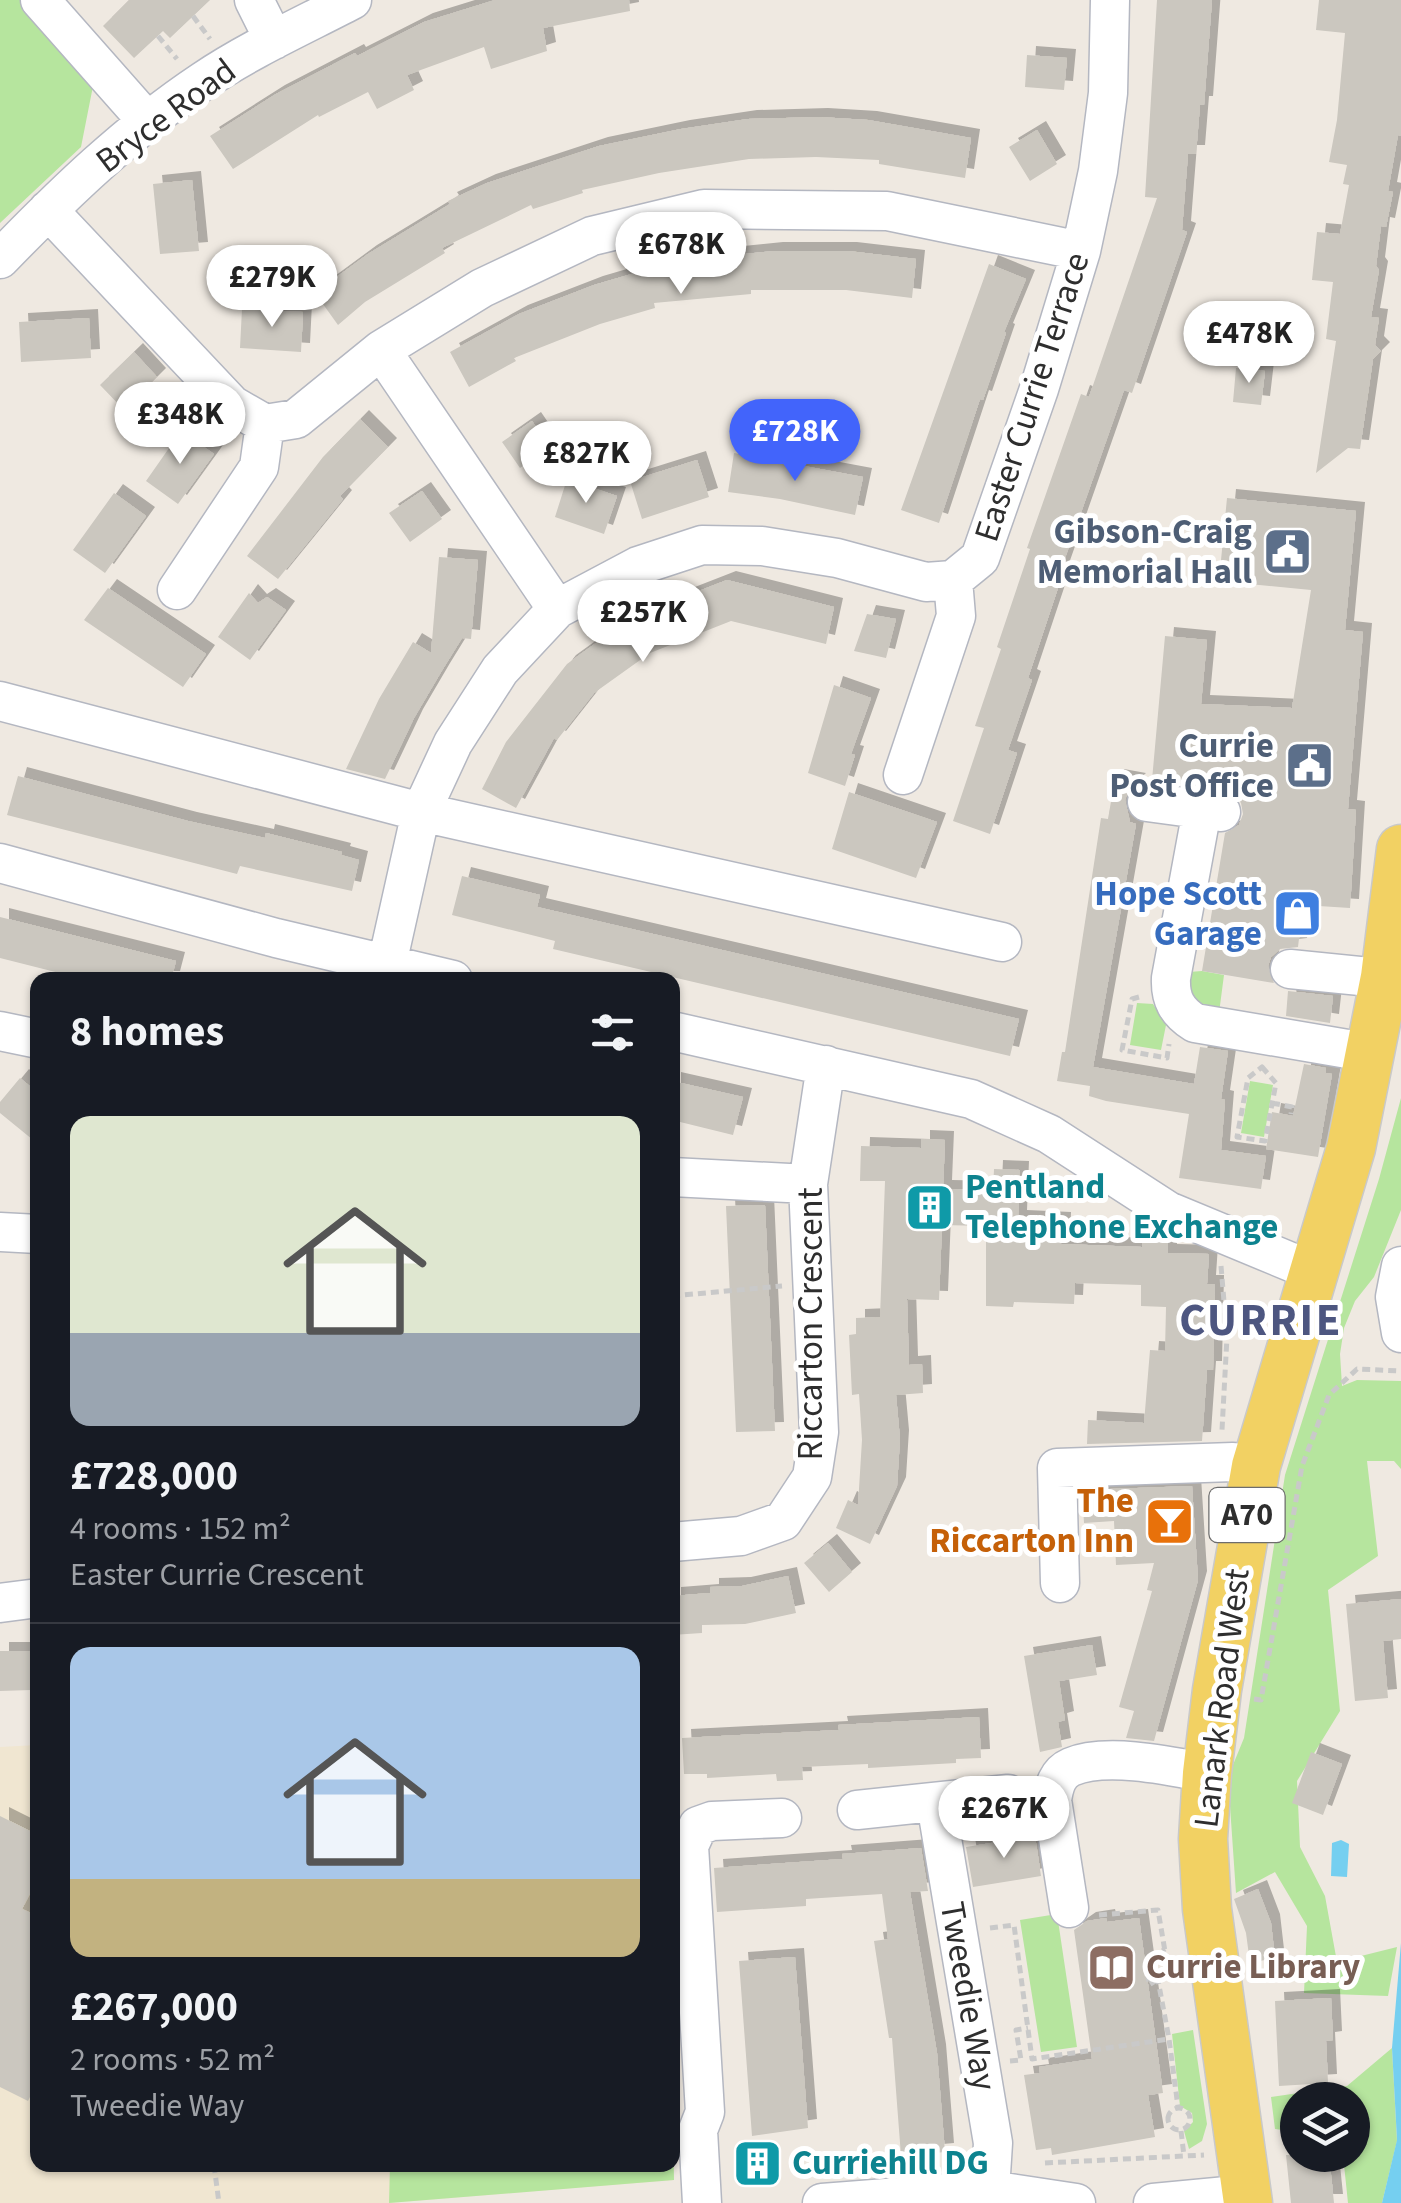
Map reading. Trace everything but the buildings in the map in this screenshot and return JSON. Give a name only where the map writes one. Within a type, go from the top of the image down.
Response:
[{"type":"main road","name":"Lanark Road West","points":[[1246,2184],[1208,1910],[1203,1839],[1238,1464],[1314,1272],[1337,1202],[1371,1053],[1393,978],[1401,849]]},
{"type":"street","points":[[40,0],[148,121]]},
{"type":"street","points":[[254,0],[274,40]]},
{"type":"street","name":"Bryce Road","points":[[0,259],[48,210],[148,121],[204,80],[352,0]]},
{"type":"street","name":"Easter Currie Terrace","points":[[903,775],[956,616],[953,580],[980,558],[1040,389],[1081,251],[1098,171],[1108,92],[1110,0]]},
{"type":"street","points":[[48,210],[232,405],[265,424],[296,420],[381,350],[482,288],[592,236],[704,209],[886,210],[1081,251]]},
{"type":"street","points":[[381,350],[557,609]]},
{"type":"street","points":[[177,590],[259,467],[265,424]]},
{"type":"street","points":[[387,964],[421,812],[453,743],[500,670],[557,609],[638,566],[702,545],[762,546],[837,558],[926,582],[953,580]]},
{"type":"street","points":[[0,701],[421,812],[1002,942]]},
{"type":"street","points":[[1147,802],[1212,811],[1171,978],[1178,1009],[1267,1068],[1371,1053]]},
{"type":"street","points":[[0,863],[276,938],[420,972]]},
{"type":"street","points":[[1290,969],[1393,978]]},
{"type":"street","points":[[0,1031],[30,1037]]},
{"type":"street","points":[[680,1033],[972,1100],[1012,1115],[1168,1211],[1314,1272]]},
{"type":"street","name":"Riccarton Crescent","points":[[680,1541],[741,1536],[783,1521],[812,1477],[819,1432],[808,1184],[826,1065]]},
{"type":"street","points":[[680,1176],[808,1184]]},
{"type":"street","points":[[0,1232],[30,1234]]},
{"type":"street","points":[[1401,1266],[1395,1297],[1401,1332]]},
{"type":"street","points":[[1060,1583],[1057,1468],[1238,1464]]},
{"type":"street","points":[[0,1603],[30,1599]]},
{"type":"street","points":[[1070,1908],[1052,1800],[1054,1784],[1061,1774],[1070,1767],[1132,1761],[1207,1773]]},
{"type":"street","points":[[857,1810],[1008,1794]]},
{"type":"street","name":"Tweedie Way","points":[[936,1803],[993,2144],[991,2178]]},
{"type":"street","points":[[702,2203],[698,2130],[705,2112],[690,1846],[698,1826],[712,1820],[782,1818]]},
{"type":"street","points":[[835,2202],[991,2178],[1076,2203]]},
{"type":"street","points":[[1153,2203],[1246,2184]]},
{"type":"path","points":[[1267,1068],[1265,1141],[1237,1137],[1248,1078],[1267,1068]]},
{"type":"path","points":[[1267,1068],[1292,1106],[1292,1114]]},
{"type":"path","points":[[1218,1234],[1238,1464]]},
{"type":"path","points":[[680,1295],[810,1284]]},
{"type":"path","points":[[1217,1690],[1261,1700],[1302,1466],[1329,1395],[1357,1369],[1401,1371]]},
{"type":"path","points":[[1070,1908],[1079,1916],[1158,1910],[1165,1948],[1168,1969],[1149,1985],[1147,1961],[1165,1948]]},
{"type":"path","points":[[958,1932],[1014,1925],[1032,2059]]},
{"type":"path","points":[[1158,1980],[1178,2108]]},
{"type":"path","points":[[1020,2060],[1168,2038]]},
{"type":"path","points":[[1178,2108],[1190,2114],[1188,2128],[1174,2129],[1168,2117],[1178,2108]]},
{"type":"path","points":[[1181,2130],[1184,2156]]},
{"type":"path","points":[[991,2178],[1184,2156],[1246,2184]]},
{"type":"path","points":[[215,2172],[219,2203]]},
{"type":"shaded area","points":[[30,1745],[30,2172],[674,2172],[674,2180],[387,2203],[0,2203],[0,1747]]},
{"type":"green space","points":[[0,0],[21,0],[94,81],[81,147],[0,223]]},
{"type":"green space","points":[[1189,972],[1224,975],[1219,1013],[1191,1001]]},
{"type":"green space","points":[[1137,1003],[1153,1004],[1166,1025],[1161,1050],[1130,1045]]},
{"type":"green space","points":[[1250,1081],[1273,1085],[1264,1137],[1241,1133]]},
{"type":"green space","points":[[1401,1098],[1401,1210],[1374,1277],[1355,1301],[1344,1328],[1340,1354],[1342,1386],[1357,1380],[1401,1381],[1401,1469],[1394,1461],[1367,1461],[1378,1556],[1328,1590],[1340,1711],[1297,1781],[1300,1847],[1325,1896],[1337,1962],[1397,1947],[1388,1996],[1304,1993],[1307,1926],[1275,1872],[1236,1893],[1228,1777],[1244,1738],[1285,1475]]},
{"type":"green space","points":[[1057,1914],[1077,2047],[1041,2052],[1020,1920]]},
{"type":"green space","points":[[1193,2030],[1207,2124],[1202,2141],[1189,2149],[1184,2131],[1193,2122],[1192,2113],[1180,2106],[1172,2034]]},
{"type":"green space","points":[[1392,2048],[1397,2141],[1382,2203],[1348,2203],[1345,2172],[1370,2172],[1370,2082],[1352,2082]]},
{"type":"green space","points":[[1280,2096],[1280,2130],[1275,2129],[1271,2097]]},
{"type":"green space","points":[[390,2172],[674,2172],[674,2180],[389,2203]]},
{"type":"water","points":[[1341,1840],[1349,1844],[1347,1877],[1331,1876],[1332,1843]]},
{"type":"water","points":[[1401,1943],[1401,2203],[1382,2203],[1397,2140],[1392,2048]]},
{"type":"place","name":"Gibson-Craig Memorial Hall","points":[[1287,552]]},
{"type":"place","name":"Currie Post Office","points":[[1309,766]]},
{"type":"place","name":"Hope Scott Garage","points":[[1297,914]]},
{"type":"place","name":"Pentland Telephone Exchange","points":[[930,1207]]},
{"type":"place","name":"The Riccarton Inn","points":[[1169,1521]]},
{"type":"place","name":"Currie Library","points":[[1111,1967]]},
{"type":"place","name":"Curriehill DG","points":[[757,2163]]},
{"type":"district","name":"CURRIE","points":[[1261,1321]]}]
